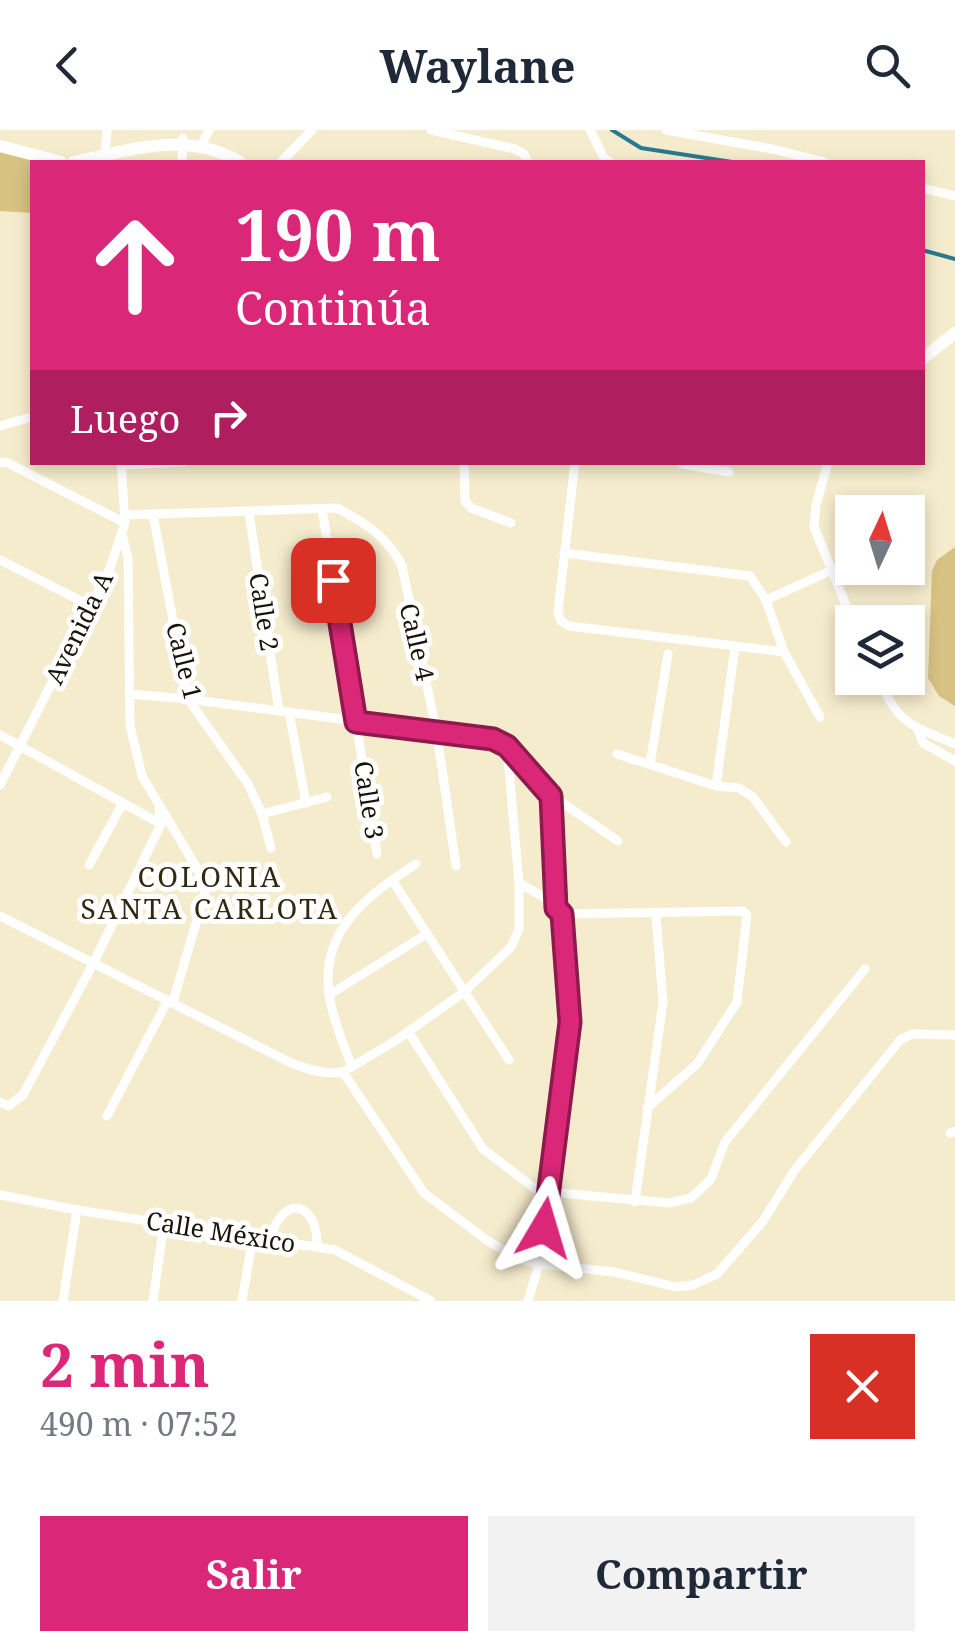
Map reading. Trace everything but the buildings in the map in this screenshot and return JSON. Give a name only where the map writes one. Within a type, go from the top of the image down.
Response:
[{"type":"street","points":[[106,130],[106,153]]},
{"type":"street","points":[[283,160],[312,130]]},
{"type":"street","points":[[431,130],[516,149],[527,160]]},
{"type":"street","points":[[590,130],[607,160]]},
{"type":"street","points":[[666,130],[818,160]]},
{"type":"street","points":[[80,160],[154,138],[206,136],[238,160]]},
{"type":"street","points":[[182,160],[183,138]]},
{"type":"street","points":[[0,146],[54,160]]},
{"type":"street","points":[[925,189],[955,196]]},
{"type":"street","points":[[925,358],[955,333]]},
{"type":"street","points":[[0,426],[30,418]]},
{"type":"street","points":[[0,462],[124,524],[153,515],[322,509]]},
{"type":"street","name":"Avenida A","points":[[0,785],[110,568],[124,524],[122,465]]},
{"type":"street","points":[[464,465],[465,502],[510,524]]},
{"type":"street","points":[[575,465],[558,612],[561,621],[569,626],[784,652]]},
{"type":"street","points":[[827,465],[814,527],[846,605]]},
{"type":"street","points":[[716,466],[729,472]]},
{"type":"street","name":"Calle 4","points":[[322,509],[337,508],[360,520],[395,551],[402,566],[437,734],[456,866]]},
{"type":"street","name":"Calle 3","points":[[322,509],[377,854]]},
{"type":"street","name":"Calle 2","points":[[249,512],[284,712],[306,803]]},
{"type":"street","name":"Calle 1","points":[[153,515],[188,699],[248,784],[262,814],[271,848]]},
{"type":"street","points":[[107,1116],[171,1001],[205,892],[198,870],[142,776],[130,725],[124,524]]},
{"type":"street","points":[[564,553],[750,576],[766,600],[784,652],[820,717]]},
{"type":"street","points":[[0,560],[91,606]]},
{"type":"street","points":[[766,600],[830,571]]},
{"type":"street","points":[[716,786],[735,647]]},
{"type":"street","points":[[650,764],[668,654]]},
{"type":"street","points":[[129,694],[437,734],[475,735],[507,746],[551,796],[618,840]]},
{"type":"street","points":[[886,695],[893,712],[955,744]]},
{"type":"street","points":[[916,727],[924,743],[955,761]]},
{"type":"street","points":[[0,735],[161,824]]},
{"type":"street","points":[[0,916],[298,1066],[348,1070],[464,992],[512,947],[519,929],[519,883],[507,746]]},
{"type":"street","points":[[617,754],[716,786],[739,788],[753,797],[786,842]]},
{"type":"street","points":[[528,1301],[539,1264],[570,1022],[551,796]]},
{"type":"street","points":[[262,814],[327,798]]},
{"type":"street","points":[[0,1102],[8,1106],[23,1095],[94,962],[161,824],[156,800]]},
{"type":"street","points":[[89,865],[123,803]]},
{"type":"street","points":[[416,864],[378,889],[339,928],[330,962],[328,996],[348,1070],[424,1193],[488,1242],[519,1259],[614,1272],[676,1288],[717,1274],[763,1221],[794,1171],[900,1039],[913,1034],[955,1035]]},
{"type":"street","points":[[392,880],[509,1060]]},
{"type":"street","points":[[519,883],[559,911],[656,915],[743,912],[747,918],[737,1002],[697,1064],[647,1108]]},
{"type":"street","points":[[635,1202],[663,1002],[656,915]]},
{"type":"street","points":[[328,996],[425,934]]},
{"type":"street","points":[[408,1030],[483,1149],[538,1191],[669,1203],[690,1198],[711,1180],[725,1142],[864,969]]},
{"type":"street","name":"Calle México","points":[[0,1195],[335,1250],[431,1301]]},
{"type":"street","points":[[270,1239],[282,1213],[299,1208],[313,1218],[318,1229],[317,1247]]},
{"type":"street","points":[[63,1301],[77,1210]]},
{"type":"street","points":[[153,1301],[164,1223]]},
{"type":"street","points":[[242,1301],[253,1236]]},
{"type":"shaded area","points":[[0,149],[39,160],[30,160],[30,213],[0,211]]},
{"type":"shaded area","points":[[955,547],[955,706],[939,696],[928,678],[932,571],[937,560]]},
{"type":"waterway","points":[[612,130],[641,148],[719,160]]},
{"type":"waterway","points":[[925,251],[955,259]]},
{"type":"district","name":"COLONIA SANTA CARLOTA","points":[[210,893]]},
{"type":"route","points":[[333,580],[356,722],[493,739],[507,746],[551,796],[556,908],[562,914],[570,1022],[544,1228]]}]
